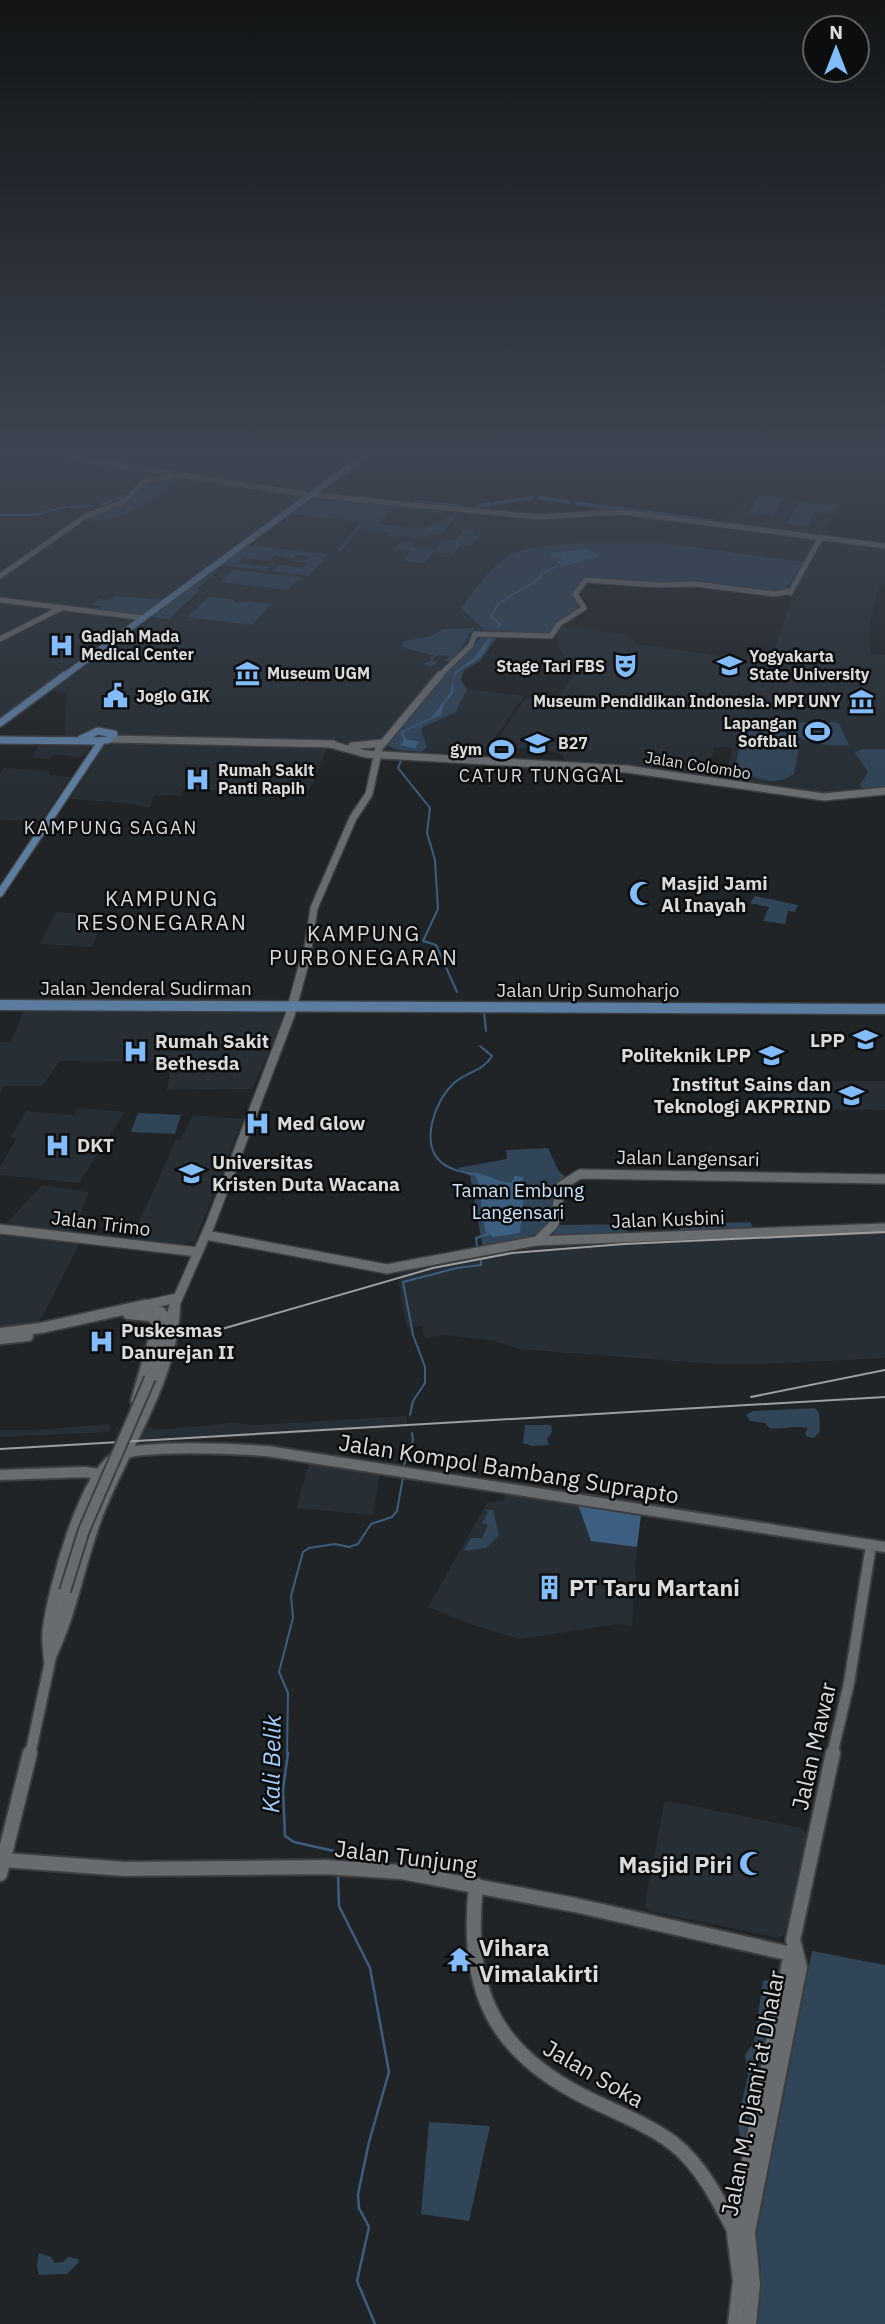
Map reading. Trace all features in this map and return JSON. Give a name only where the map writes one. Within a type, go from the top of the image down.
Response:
[{"type":"main road","points":[[0,724],[214,566]]},
{"type":"main road","points":[[48,1660],[63,1634],[85,1551],[150,1378],[168,1321],[206,1234],[290,1015],[305,966],[314,908],[353,818],[369,794],[377,752],[382,743],[426,689],[479,635],[487,633],[551,636],[557,626],[584,608],[575,592],[590,579],[657,585],[695,584],[774,594],[791,593],[805,566]]},
{"type":"main road","points":[[0,600],[145,618]]},
{"type":"main road","points":[[0,639],[62,607]]},
{"type":"main road","points":[[0,740],[95,740],[111,739],[114,734],[107,731],[94,732],[95,740],[0,892]]},
{"type":"main road","name":"Jalan Colombo","points":[[111,739],[330,744],[422,756],[627,769],[824,797],[885,791]]},
{"type":"main road","points":[[0,884],[95,740]]},
{"type":"main road","points":[[351,746],[382,743]]},
{"type":"main road","name":"Jalan Colombo","points":[[330,744],[362,753],[377,752]]},
{"type":"main road","name":"Jalan Jenderal Sudirman","points":[[0,1004],[292,1006]]},
{"type":"main road","name":"Jalan Urip Sumoharjo","points":[[292,1006],[885,1009]]},
{"type":"main road","name":"Jalan Langensari","points":[[536,1241],[549,1234],[556,1223],[561,1186],[580,1174],[885,1179]]},
{"type":"main road","name":"Jalan Kusbini","points":[[206,1234],[378,1268],[536,1241],[885,1228]]},
{"type":"main road","name":"Jalan Trimo","points":[[0,1229],[198,1252]]},
{"type":"main road","points":[[177,1250],[206,1234]]},
{"type":"main road","points":[[0,1333],[57,1325],[176,1301]]},
{"type":"main road","points":[[140,1406],[169,1348],[177,1321],[176,1301]]},
{"type":"main road","points":[[0,1339],[38,1335],[157,1310],[166,1315],[168,1321]]},
{"type":"main road","points":[[48,1660],[84,1530],[136,1427],[158,1332],[157,1320],[146,1315],[128,1314]]},
{"type":"main road","name":"Jalan Kompol Bambang Suprapto","points":[[121,1453],[237,1448],[878,1546]]},
{"type":"main road","points":[[0,1874],[44,1699],[48,1660],[47,1630],[76,1525],[98,1474],[121,1453]]},
{"type":"main road","points":[[0,1475],[98,1474]]},
{"type":"main road","points":[[98,1474],[109,1488]]},
{"type":"main road","points":[[84,1505],[90,1502],[101,1506]]},
{"type":"main road","name":"Jalan Mawar","points":[[796,1955],[793,1940],[878,1546]]},
{"type":"main road","name":"Jalan Tunjung","points":[[4,1860],[114,1868],[325,1867],[402,1872],[476,1885],[796,1955]]},
{"type":"main road","name":"Jalan Soka","points":[[476,1885],[471,1933],[474,1963],[486,2001],[508,2039],[526,2060],[552,2079],[674,2144],[704,2179],[752,2264]]},
{"type":"main road","name":"Jalan M. Djami'at Dhalar","points":[[735,2324],[740,2281],[734,2234],[758,2147],[780,2039],[800,1967],[796,1955]]},
{"type":"main road","name":"Jalan M. Djami'at Dhalar","points":[[749,2324],[753,2290],[748,2237],[758,2147]]},
{"type":"shaded area","points":[[16,566],[803,566],[790,588],[783,593],[590,578],[581,580],[570,594],[556,625],[548,635],[499,634],[480,661],[461,674],[461,680],[467,689],[524,696],[482,756],[369,748],[338,741],[109,737],[65,739],[66,693],[43,689],[0,721],[0,578]]},
{"type":"shaded area","name":"Yogyakarta State University","points":[[806,566],[885,566],[885,581],[877,591],[869,628],[870,654],[885,655],[885,789],[824,795],[732,782],[727,775],[732,748],[715,747],[704,777],[644,768],[564,761],[563,755],[552,751],[493,746],[525,699],[556,698],[578,670],[565,658],[557,645],[560,638],[556,636],[560,626],[628,635],[637,644],[733,658],[771,660],[797,583]]},
{"type":"shaded area","points":[[488,638],[492,638],[483,654],[455,677],[454,692],[444,704],[441,715],[403,734],[406,739],[420,742],[416,749],[400,745],[404,740],[401,732],[432,717],[450,693],[455,672],[474,658]]},
{"type":"shaded area","name":"Rumah Sakit Panti Rapih","points":[[120,741],[328,746],[308,793],[294,790],[183,790],[181,796],[154,795],[149,808],[124,803],[70,799],[101,747]]},
{"type":"shaded area","points":[[39,743],[90,746],[83,757],[53,754],[50,759],[32,758]]},
{"type":"shaded area","points":[[4,768],[50,771],[49,775],[71,777],[41,821],[0,820],[0,774]]},
{"type":"shaded area","points":[[56,912],[106,915],[92,947],[40,944]]},
{"type":"shaded area","name":"Rumah Sakit Bethesda","points":[[24,1010],[268,1011],[283,1014],[277,1035],[252,1089],[167,1090],[170,1072],[168,1062],[60,1061],[42,1086],[4,1086],[0,1095],[0,1042],[11,1042]]},
{"type":"shaded area","points":[[760,1081],[885,1081],[885,1110],[821,1109],[818,1098],[820,1109],[765,1109]]},
{"type":"shaded area","points":[[78,1108],[125,1112],[79,1183],[0,1175],[0,1167],[16,1139],[11,1137],[26,1111],[74,1115]]},
{"type":"shaded area","name":"Universitas Kristen Duta Wacana","points":[[193,1115],[243,1119],[195,1241],[185,1244],[132,1238],[176,1140],[180,1140]]},
{"type":"shaded area","points":[[473,1172],[507,1183],[511,1183],[515,1176],[523,1177],[522,1184],[533,1189],[524,1195],[520,1233],[493,1237],[485,1231],[478,1181]]},
{"type":"shaded area","points":[[42,1185],[89,1192],[79,1218],[76,1218],[69,1233],[2,1228]]},
{"type":"shaded area","points":[[0,1230],[82,1238],[38,1325],[0,1330]]},
{"type":"shaded area","points":[[885,1230],[885,1358],[713,1364],[519,1349],[494,1341],[446,1335],[425,1338],[422,1326],[407,1328],[397,1275],[401,1274],[399,1268],[536,1244]]},
{"type":"shaded area","points":[[406,1416],[408,1427],[135,1443],[140,1428],[152,1427],[153,1430],[234,1423],[256,1425]]},
{"type":"shaded area","points":[[110,1424],[110,1432],[0,1437],[0,1430]]},
{"type":"shaded area","points":[[310,1462],[380,1472],[373,1515],[296,1508]]},
{"type":"shaded area","points":[[505,1494],[578,1505],[591,1541],[637,1547],[632,1626],[618,1624],[520,1639],[470,1624],[428,1607],[487,1503],[504,1500]]},
{"type":"shaded area","points":[[578,1505],[641,1515],[637,1547],[591,1541]]},
{"type":"shaded area","points":[[667,1801],[801,1828],[808,1835],[785,1934],[778,1938],[649,1911],[645,1905],[664,1804]]},
{"type":"green space","points":[[232,566],[270,567],[267,571]]},
{"type":"green space","points":[[279,566],[318,566],[309,576],[272,571]]},
{"type":"green space","points":[[496,566],[801,566],[783,593],[690,583],[650,584],[590,578],[577,585],[573,593],[579,610],[556,625],[546,636],[500,633],[480,661],[464,670],[461,680],[467,689],[456,712],[423,727],[421,730],[427,747],[421,752],[397,750],[387,745],[414,705],[488,633],[461,608]]},
{"type":"green space","points":[[216,568],[219,569],[169,619],[151,617]]},
{"type":"green space","points":[[234,569],[301,577],[288,590],[220,582]]},
{"type":"green space","points":[[117,596],[163,600],[142,615],[99,610],[103,606],[92,605],[99,599],[109,600]]},
{"type":"green space","points":[[209,597],[231,599],[238,603],[249,601],[272,604],[252,625],[187,617]]},
{"type":"green space","points":[[473,628],[475,631],[469,634],[454,662],[444,661],[450,656],[438,655],[432,660],[438,662],[433,666],[423,664],[434,656],[402,647],[403,641],[430,636],[444,629]]},
{"type":"green space","name":"Lapangan Softball","points":[[785,723],[839,724],[849,745],[804,740]]},
{"type":"green space","points":[[767,730],[788,733],[800,742],[794,774],[785,779],[770,781],[734,772],[743,732]]},
{"type":"green space","points":[[861,749],[885,749],[885,789],[866,791],[860,785],[868,772],[855,753]]},
{"type":"green space","points":[[755,896],[798,905],[795,912],[788,911],[785,924],[763,921],[769,907],[750,903]]},
{"type":"green space","points":[[138,1113],[181,1115],[175,1134],[131,1132]]},
{"type":"green space","name":"Taman Embung Langensari","points":[[548,1148],[558,1170],[567,1179],[547,1235],[483,1248],[470,1176],[457,1168],[507,1159],[506,1150]]},
{"type":"green space","points":[[751,1222],[753,1231],[681,1234],[679,1224]]},
{"type":"green space","points":[[626,1224],[629,1236],[549,1239],[560,1225]]},
{"type":"green space","points":[[815,1408],[819,1413],[820,1431],[814,1438],[807,1437],[805,1433],[808,1428],[769,1428],[765,1423],[750,1421],[746,1415],[753,1411]]},
{"type":"green space","points":[[525,1425],[551,1425],[552,1432],[547,1439],[549,1445],[532,1446],[523,1443]]},
{"type":"green space","points":[[484,1510],[493,1510],[499,1535],[486,1548],[464,1551],[471,1538],[482,1538],[488,1525],[482,1523],[488,1512]]},
{"type":"green space","points":[[812,1951],[885,1965],[885,2324],[754,2324],[761,2275],[757,2233]]},
{"type":"green space","points":[[771,1980],[778,1987],[778,1997],[771,2003],[772,2011],[761,2051],[762,2065],[749,2141],[740,2137],[738,2124],[748,2125],[741,2105],[748,2076],[745,2055],[754,2042],[763,1981]]},
{"type":"green space","points":[[429,2122],[490,2126],[469,2221],[421,2214]]},
{"type":"green space","points":[[39,2253],[51,2257],[55,2263],[63,2262],[68,2257],[78,2259],[79,2262],[67,2274],[39,2275]]},
{"type":"waterway","name":"Kali Belik","points":[[498,627],[500,624],[491,617],[498,604],[540,578],[542,573],[556,566]]},
{"type":"waterway","points":[[402,758],[398,768],[430,808],[427,833],[435,860],[438,909],[423,941],[436,945],[457,992]]},
{"type":"waterway","name":"Kali Belik","points":[[484,1012],[486,1031]]},
{"type":"waterway","name":"Kali Belik","points":[[473,1174],[442,1163],[431,1145],[431,1134],[436,1111],[446,1091],[458,1080],[484,1065],[492,1056],[480,1046]]},
{"type":"waterway","name":"Kali Belik","points":[[477,1246],[476,1238],[488,1234]]},
{"type":"waterway","name":"Kali Belik","points":[[410,1415],[413,1401],[425,1383],[425,1367],[413,1335],[403,1282],[457,1268],[481,1265],[481,1261]]},
{"type":"waterway","name":"Kali Belik","points":[[403,1468],[413,1441],[412,1433]]},
{"type":"waterway","name":"Kali Belik","points":[[287,1755],[288,1693],[279,1672],[293,1618],[291,1596],[303,1552],[309,1548],[335,1544],[349,1547],[358,1544],[371,1524],[392,1517],[397,1511],[403,1477]]},
{"type":"waterway","name":"Kali Belik","points":[[288,1753],[283,1790],[285,1836],[294,1842],[334,1851],[338,1861]]},
{"type":"waterway","name":"Kali Belik","points":[[338,1873],[339,1906],[370,1968],[389,2072],[369,2142],[358,2194],[359,2208],[369,2227],[357,2281],[375,2324]]},
{"type":"railway","points":[[208,1333],[433,1268],[512,1253],[624,1244],[885,1232]]},
{"type":"railway","points":[[751,1397],[885,1370]]},
{"type":"railway","points":[[0,1449],[885,1397]]},
{"type":"place","name":"Gadjah Mada Medical Center","points":[[61,645]]},
{"type":"place","name":"Yogyakarta State University","points":[[729,665]]},
{"type":"place","name":"Stage Tari FBS","points":[[625,666]]},
{"type":"place","name":"Museum UGM","points":[[247,673]]},
{"type":"place","name":"Joglo GIK","points":[[116,696]]},
{"type":"place","name":"Museum Pendidikan Indonesia. MPI UNY","points":[[861,701]]},
{"type":"place","name":"Lapangan Softball","points":[[817,732]]},
{"type":"place","name":"B27","points":[[538,743]]},
{"type":"place","name":"gym","points":[[502,749]]},
{"type":"place","name":"Rumah Sakit Panti Rapih","points":[[198,779]]},
{"type":"place","name":"Masjid Jami Al Inayah","points":[[641,894]]},
{"type":"place","name":"LPP","points":[[865,1040]]},
{"type":"place","name":"Rumah Sakit Bethesda","points":[[135,1052]]},
{"type":"place","name":"Politeknik LPP","points":[[771,1055]]},
{"type":"place","name":"Institut Sains dan Teknologi AKPRIND","points":[[851,1095]]},
{"type":"place","name":"Med Glow","points":[[257,1123]]},
{"type":"place","name":"DKT","points":[[57,1145]]},
{"type":"place","name":"Universitas Kristen Duta Wacana","points":[[192,1173]]},
{"type":"place","name":"Puskesmas Danurejan II","points":[[101,1341]]},
{"type":"place","name":"PT Taru Martani","points":[[549,1587]]},
{"type":"place","name":"Masjid Piri","points":[[752,1864]]},
{"type":"place","name":"Vihara Vimalakirti","points":[[459,1960]]},
{"type":"district","name":"CATUR TUNGGAL","points":[[542,775]]},
{"type":"district","name":"KAMPUNG SAGAN","points":[[111,827]]},
{"type":"district","name":"KAMPUNG RESONEGARAN","points":[[162,910]]},
{"type":"district","name":"KAMPUNG PURBONEGARAN","points":[[364,945]]}]
